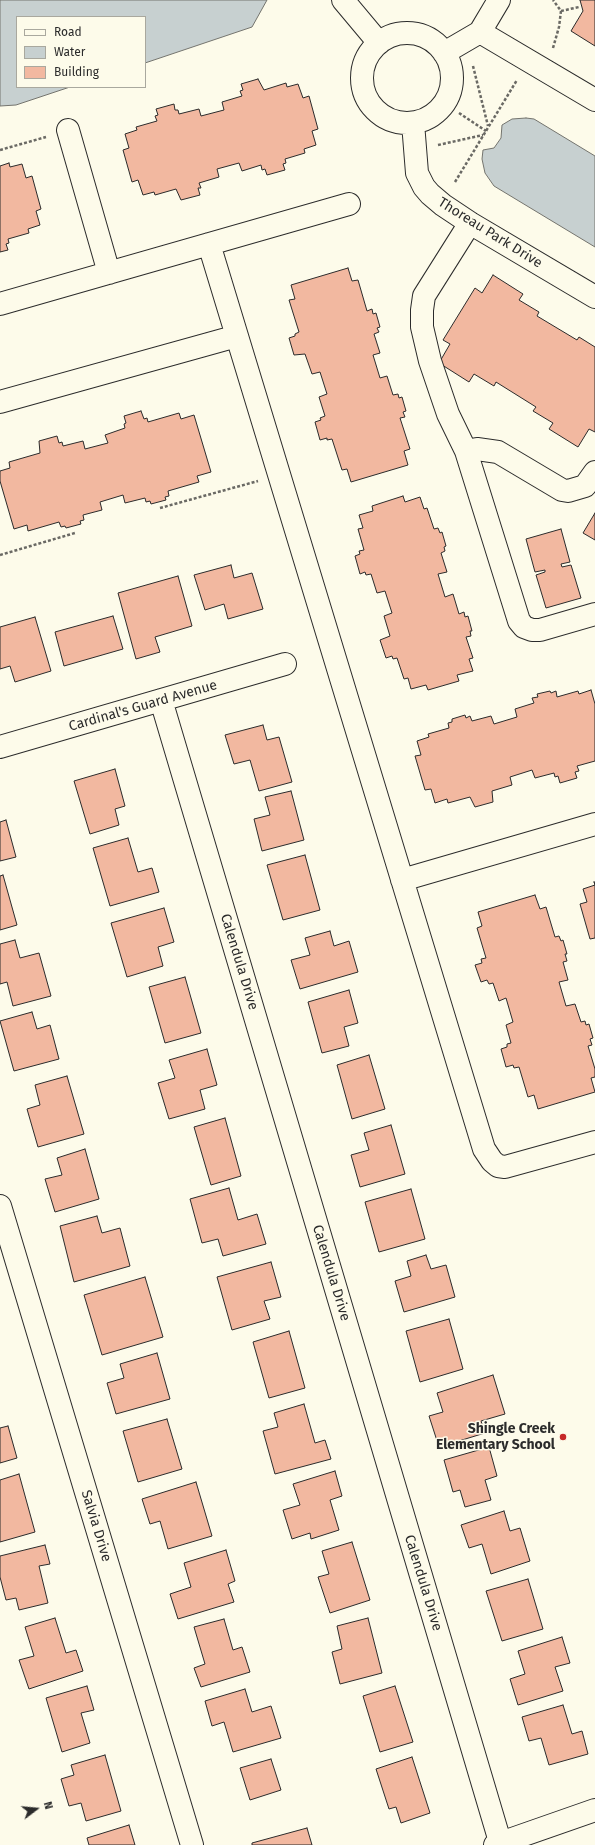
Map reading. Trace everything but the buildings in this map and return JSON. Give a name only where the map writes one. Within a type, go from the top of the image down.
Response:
[{"type":"street","points":[[343,0],[379,43]]},
{"type":"street","points":[[444,53],[480,32],[499,0]]},
{"type":"street","points":[[480,32],[595,100]]},
{"type":"street","points":[[401,34],[414,34],[436,44],[444,53],[450,65],[452,78],[448,97],[436,113],[425,120],[412,123],[400,123],[387,119],[368,101],[364,90],[362,77],[364,64],[370,53],[379,43],[389,37],[401,34]]},
{"type":"street","name":"Thoreau Park Drive","points":[[412,123],[415,164],[424,187],[443,205],[595,297]]},
{"type":"street","points":[[68,130],[109,274]]},
{"type":"street","points":[[0,304],[349,204]]},
{"type":"street","points":[[470,222],[424,296],[422,327],[432,368],[448,414],[466,451],[519,621],[524,627],[532,630],[540,630],[595,614]]},
{"type":"street","points":[[209,244],[487,1155],[498,1166],[505,1167],[595,1142]]},
{"type":"street","points":[[0,402],[237,336]]},
{"type":"street","points":[[466,451],[478,449],[498,452],[562,490],[568,491],[585,486],[595,472]]},
{"type":"street","name":"Cardinal's Guard Avenue","points":[[0,747],[285,664]]},
{"type":"street","name":"Calendula Drive","points":[[161,700],[499,1844]]},
{"type":"street","points":[[402,880],[595,824]]},
{"type":"street","name":"Salvia Drive","points":[[0,1206],[192,1845]]},
{"type":"street","points":[[499,1844],[595,1810]]},
{"type":"path","points":[[455,182],[488,126],[535,65],[556,43],[561,11],[553,0]]},
{"type":"path","points":[[561,11],[579,7]]},
{"type":"path","points":[[472,66],[488,126]]},
{"type":"path","points":[[459,113],[486,131]]},
{"type":"path","points":[[0,150],[68,130]]},
{"type":"path","points":[[438,145],[483,135]]},
{"type":"path","points":[[160,508],[279,476]]},
{"type":"path","points":[[0,555],[75,533]]},
{"type":"water","points":[[0,0],[267,0],[252,27],[146,63],[146,16],[16,16],[16,88],[67,88],[16,105],[0,106]]},
{"type":"water","points":[[512,119],[534,119],[595,156],[595,247],[494,186],[485,173],[482,159],[483,150],[494,148],[501,138],[502,125]]},
{"type":"place","name":"Shingle Creek Elementary School","points":[[563,1437]]}]
